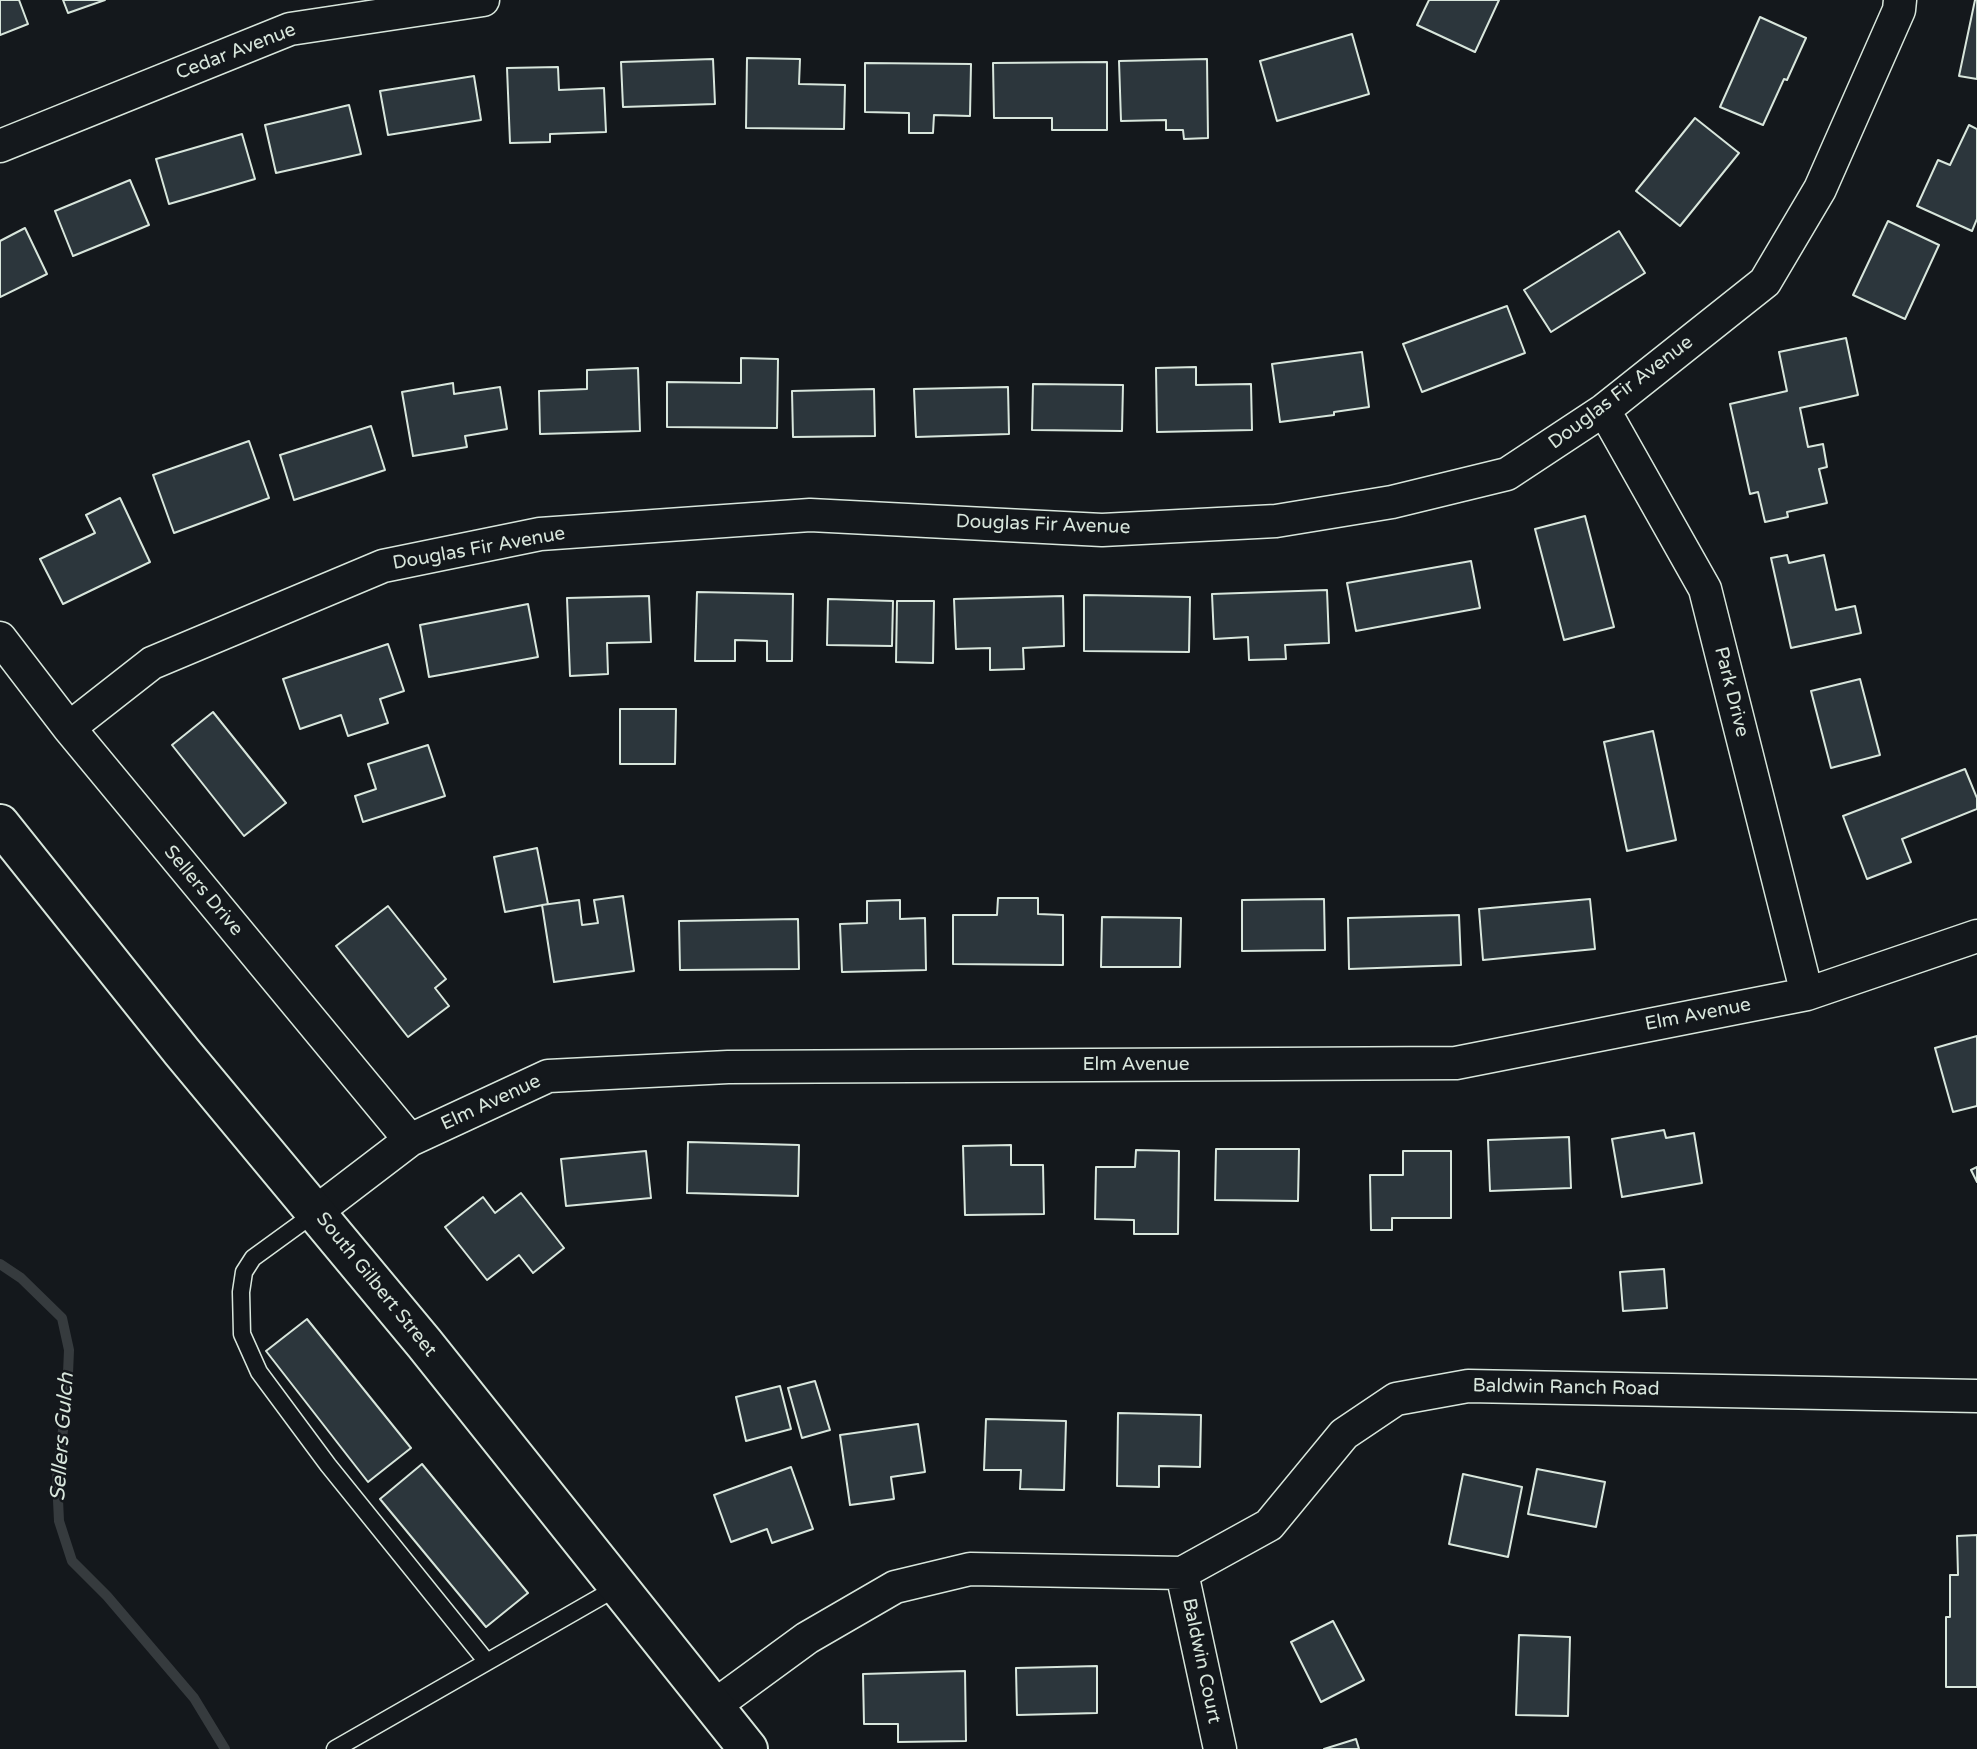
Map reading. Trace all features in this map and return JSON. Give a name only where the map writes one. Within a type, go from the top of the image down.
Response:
[{"type":"street","name":"Cedar Avenue","points":[[0,146],[290,29],[483,0]]},
{"type":"street","name":"Douglas Fir Avenue","points":[[69,728],[152,663],[383,566],[540,534],[810,514],[1102,530],[1276,521],[1392,502],[1507,474],[1604,410],[1765,282],[1821,189],[1899,10],[1900,0]]},
{"type":"street","name":"Park Drive","points":[[1604,410],[1705,589],[1807,994]]},
{"type":"street","name":"Sellers Drive","points":[[0,638],[69,728],[410,1140]]},
{"type":"street","name":"South Gilbert Street","points":[[0,824],[183,1052],[317,1211],[748,1749]]},
{"type":"street","name":"Elm Avenue","points":[[317,1211],[410,1140],[548,1076],[728,1067],[1456,1063],[1807,994],[1977,936]]},
{"type":"street","name":"Baldwin Ranch Road","points":[[714,1706],[807,1638],[895,1587],[970,1569],[1182,1573],[1269,1525],[1344,1434],[1396,1399],[1468,1386],[1977,1395]]},
{"type":"street","name":"Baldwin Court","points":[[1182,1573],[1220,1749]]},
{"type":"lane","points":[[317,1211],[253,1258],[244,1272],[241,1292],[242,1334],[259,1372],[328,1465],[487,1662]]},
{"type":"lane","points":[[335,1749],[618,1587]]},
{"type":"building","points":[[0,0],[19,0],[28,24],[0,35]]},
{"type":"building","points":[[63,0],[105,0],[68,13]]},
{"type":"building","points":[[1429,0],[1499,0],[1475,52],[1417,25]]},
{"type":"building","points":[[1977,0],[1977,79],[1959,76]]},
{"type":"building","points":[[1760,17],[1806,38],[1763,125],[1720,107]]},
{"type":"building","points":[[1352,34],[1369,94],[1277,121],[1260,61]]},
{"type":"building","points":[[747,58],[800,59],[799,84],[845,85],[844,129],[746,128]]},
{"type":"building","points":[[713,59],[715,104],[623,107],[621,62]]},
{"type":"building","points":[[1207,59],[1208,138],[1184,139],[1183,130],[1166,130],[1166,120],[1121,121],[1119,61]]},
{"type":"building","points":[[1107,62],[1107,130],[1052,130],[1052,118],[994,118],[993,63]]},
{"type":"building","points":[[865,63],[971,64],[970,116],[934,115],[933,133],[909,133],[909,113],[865,112]]},
{"type":"building","points":[[558,67],[559,90],[604,88],[606,132],[550,134],[550,142],[510,143],[507,68]]},
{"type":"building","points":[[474,76],[481,120],[388,135],[380,91]]},
{"type":"building","points":[[349,105],[361,154],[276,173],[265,125]]},
{"type":"building","points":[[1695,118],[1739,153],[1680,226],[1636,191]]},
{"type":"building","points":[[1969,125],[1977,129],[1977,219],[1972,231],[1917,206],[1938,160],[1950,165]]},
{"type":"building","points":[[242,134],[255,179],[169,204],[156,159]]},
{"type":"building","points":[[130,180],[149,225],[73,256],[55,211]]},
{"type":"building","points":[[1888,221],[1939,245],[1905,319],[1853,295]]},
{"type":"building","points":[[25,228],[47,274],[0,297],[0,241]]},
{"type":"building","points":[[1619,231],[1645,273],[1551,332],[1524,290]]},
{"type":"building","points":[[1507,306],[1525,353],[1422,392],[1403,344]]},
{"type":"building","points":[[1846,338],[1858,395],[1800,408],[1808,447],[1823,444],[1827,467],[1819,469],[1827,503],[1787,512],[1788,517],[1765,522],[1758,492],[1750,494],[1730,404],[1787,391],[1779,352]]},
{"type":"building","points":[[1362,352],[1369,407],[1280,422],[1272,364]]},
{"type":"building","points":[[741,358],[778,359],[777,428],[667,427],[667,382],[741,383]]},
{"type":"building","points":[[1196,367],[1196,385],[1251,384],[1252,430],[1157,432],[1156,368]]},
{"type":"building","points":[[638,368],[640,431],[540,434],[539,391],[587,389],[587,370]]},
{"type":"building","points":[[453,383],[454,394],[500,387],[507,429],[465,436],[467,447],[413,456],[402,392]]},
{"type":"building","points":[[1033,384],[1123,385],[1122,431],[1032,430]]},
{"type":"building","points":[[1008,387],[1009,434],[916,437],[914,389]]},
{"type":"building","points":[[874,389],[875,436],[793,437],[792,391]]},
{"type":"building","points":[[371,426],[385,470],[294,500],[280,455]]},
{"type":"building","points":[[249,441],[269,498],[174,533],[153,475]]},
{"type":"building","points":[[120,498],[150,562],[63,604],[40,559],[95,533],[86,515]]},
{"type":"building","points":[[1585,516],[1614,627],[1564,640],[1535,529]]},
{"type":"building","points":[[1787,555],[1789,563],[1824,555],[1836,610],[1855,606],[1861,633],[1791,648],[1771,558]]},
{"type":"building","points":[[1471,561],[1480,608],[1356,631],[1347,583]]},
{"type":"building","points":[[1327,590],[1329,643],[1285,645],[1286,659],[1249,660],[1248,637],[1214,639],[1212,594]]},
{"type":"building","points":[[697,592],[793,594],[792,661],[767,661],[767,641],[735,640],[735,661],[695,661]]},
{"type":"building","points":[[1084,595],[1190,597],[1189,652],[1084,651]]},
{"type":"building","points":[[649,596],[651,642],[607,643],[608,674],[570,676],[567,598]]},
{"type":"building","points":[[1063,596],[1064,646],[1023,648],[1024,669],[990,670],[990,648],[956,649],[954,599]]},
{"type":"building","points":[[828,599],[893,601],[892,646],[827,645]]},
{"type":"building","points":[[897,601],[934,601],[933,663],[896,662]]},
{"type":"building","points":[[528,604],[538,657],[429,677],[420,625]]},
{"type":"building","points":[[388,644],[404,691],[380,699],[388,723],[348,736],[341,715],[300,729],[283,679]]},
{"type":"building","points":[[1860,679],[1880,755],[1831,768],[1811,691]]},
{"type":"building","points":[[620,709],[676,709],[675,764],[620,764]]},
{"type":"building","points":[[213,712],[286,803],[244,836],[172,745]]},
{"type":"building","points":[[1653,731],[1676,840],[1627,851],[1604,742]]},
{"type":"building","points":[[428,745],[445,796],[363,822],[355,796],[376,789],[368,764]]},
{"type":"building","points":[[1965,769],[1977,798],[1977,809],[1902,839],[1911,862],[1867,879],[1843,816]]},
{"type":"building","points":[[537,848],[548,904],[505,912],[494,857]]},
{"type":"building","points":[[623,896],[634,971],[554,982],[542,905],[579,900],[582,925],[598,923],[594,900]]},
{"type":"building","points":[[998,898],[1038,898],[1038,914],[1063,915],[1063,965],[953,964],[953,915],[997,915]]},
{"type":"building","points":[[1324,899],[1325,950],[1242,951],[1242,900]]},
{"type":"building","points":[[1590,899],[1595,949],[1483,960],[1479,909]]},
{"type":"building","points":[[900,900],[900,919],[925,918],[926,970],[842,972],[840,924],[867,923],[867,901]]},
{"type":"building","points":[[388,906],[446,979],[435,988],[449,1006],[408,1037],[336,946]]},
{"type":"building","points":[[1459,915],[1461,965],[1349,969],[1348,918]]},
{"type":"building","points":[[1102,917],[1181,918],[1180,967],[1101,967]]},
{"type":"building","points":[[798,919],[799,969],[680,970],[679,921]]},
{"type":"building","points":[[1977,1036],[1977,1106],[1953,1112],[1935,1048]]},
{"type":"building","points":[[1664,1130],[1666,1138],[1694,1133],[1702,1183],[1622,1197],[1612,1139]]},
{"type":"building","points":[[1569,1137],[1571,1188],[1490,1191],[1488,1140]]},
{"type":"building","points":[[688,1142],[799,1145],[798,1196],[687,1193]]},
{"type":"building","points":[[1011,1145],[1011,1165],[1043,1165],[1044,1214],[965,1215],[963,1146]]},
{"type":"building","points":[[1216,1149],[1299,1149],[1298,1201],[1215,1200]]},
{"type":"building","points":[[1136,1150],[1179,1151],[1178,1234],[1134,1234],[1134,1220],[1095,1219],[1096,1167],[1135,1167]]},
{"type":"building","points":[[646,1151],[651,1198],[566,1206],[561,1159]]},
{"type":"building","points":[[1403,1151],[1451,1151],[1451,1218],[1392,1218],[1392,1230],[1371,1230],[1370,1175],[1403,1175]]},
{"type":"building","points":[[1977,1167],[1977,1182],[1971,1170]]},
{"type":"building","points":[[521,1193],[564,1248],[533,1273],[519,1255],[487,1280],[445,1227],[483,1197],[495,1213]]},
{"type":"building","points":[[1664,1269],[1667,1308],[1623,1311],[1620,1272]]},
{"type":"building","points":[[307,1319],[411,1448],[368,1482],[266,1351]]},
{"type":"building","points":[[815,1381],[830,1430],[802,1438],[788,1388]]},
{"type":"building","points":[[780,1386],[791,1429],[746,1441],[736,1397]]},
{"type":"building","points":[[1118,1413],[1201,1415],[1200,1467],[1159,1466],[1159,1487],[1117,1486]]},
{"type":"building","points":[[986,1419],[1066,1421],[1064,1490],[1020,1489],[1021,1470],[984,1470]]},
{"type":"building","points":[[918,1424],[925,1472],[891,1477],[894,1499],[850,1505],[840,1435]]},
{"type":"building","points":[[422,1464],[528,1593],[486,1627],[380,1499]]},
{"type":"building","points":[[791,1467],[813,1529],[772,1543],[767,1529],[731,1542],[714,1495]]},
{"type":"building","points":[[1537,1469],[1605,1482],[1596,1527],[1528,1514]]},
{"type":"building","points":[[1463,1474],[1522,1487],[1508,1557],[1449,1544]]},
{"type":"building","points":[[1977,1535],[1977,1687],[1946,1687],[1946,1617],[1950,1617],[1950,1575],[1958,1575],[1957,1536]]},
{"type":"building","points":[[1333,1621],[1364,1680],[1321,1702],[1291,1642]]},
{"type":"building","points":[[1519,1635],[1570,1637],[1568,1716],[1516,1715]]},
{"type":"building","points":[[1097,1666],[1097,1713],[1017,1715],[1016,1668]]},
{"type":"building","points":[[965,1671],[966,1741],[898,1742],[898,1724],[864,1724],[863,1674]]},
{"type":"building","points":[[1356,1739],[1359,1749],[1324,1749]]},
{"type":"waterway","name":"Sellers Gulch","points":[[0,1264],[21,1278],[62,1318],[69,1350],[67,1397],[57,1479],[59,1521],[72,1561],[107,1596],[194,1698],[225,1749]]}]
